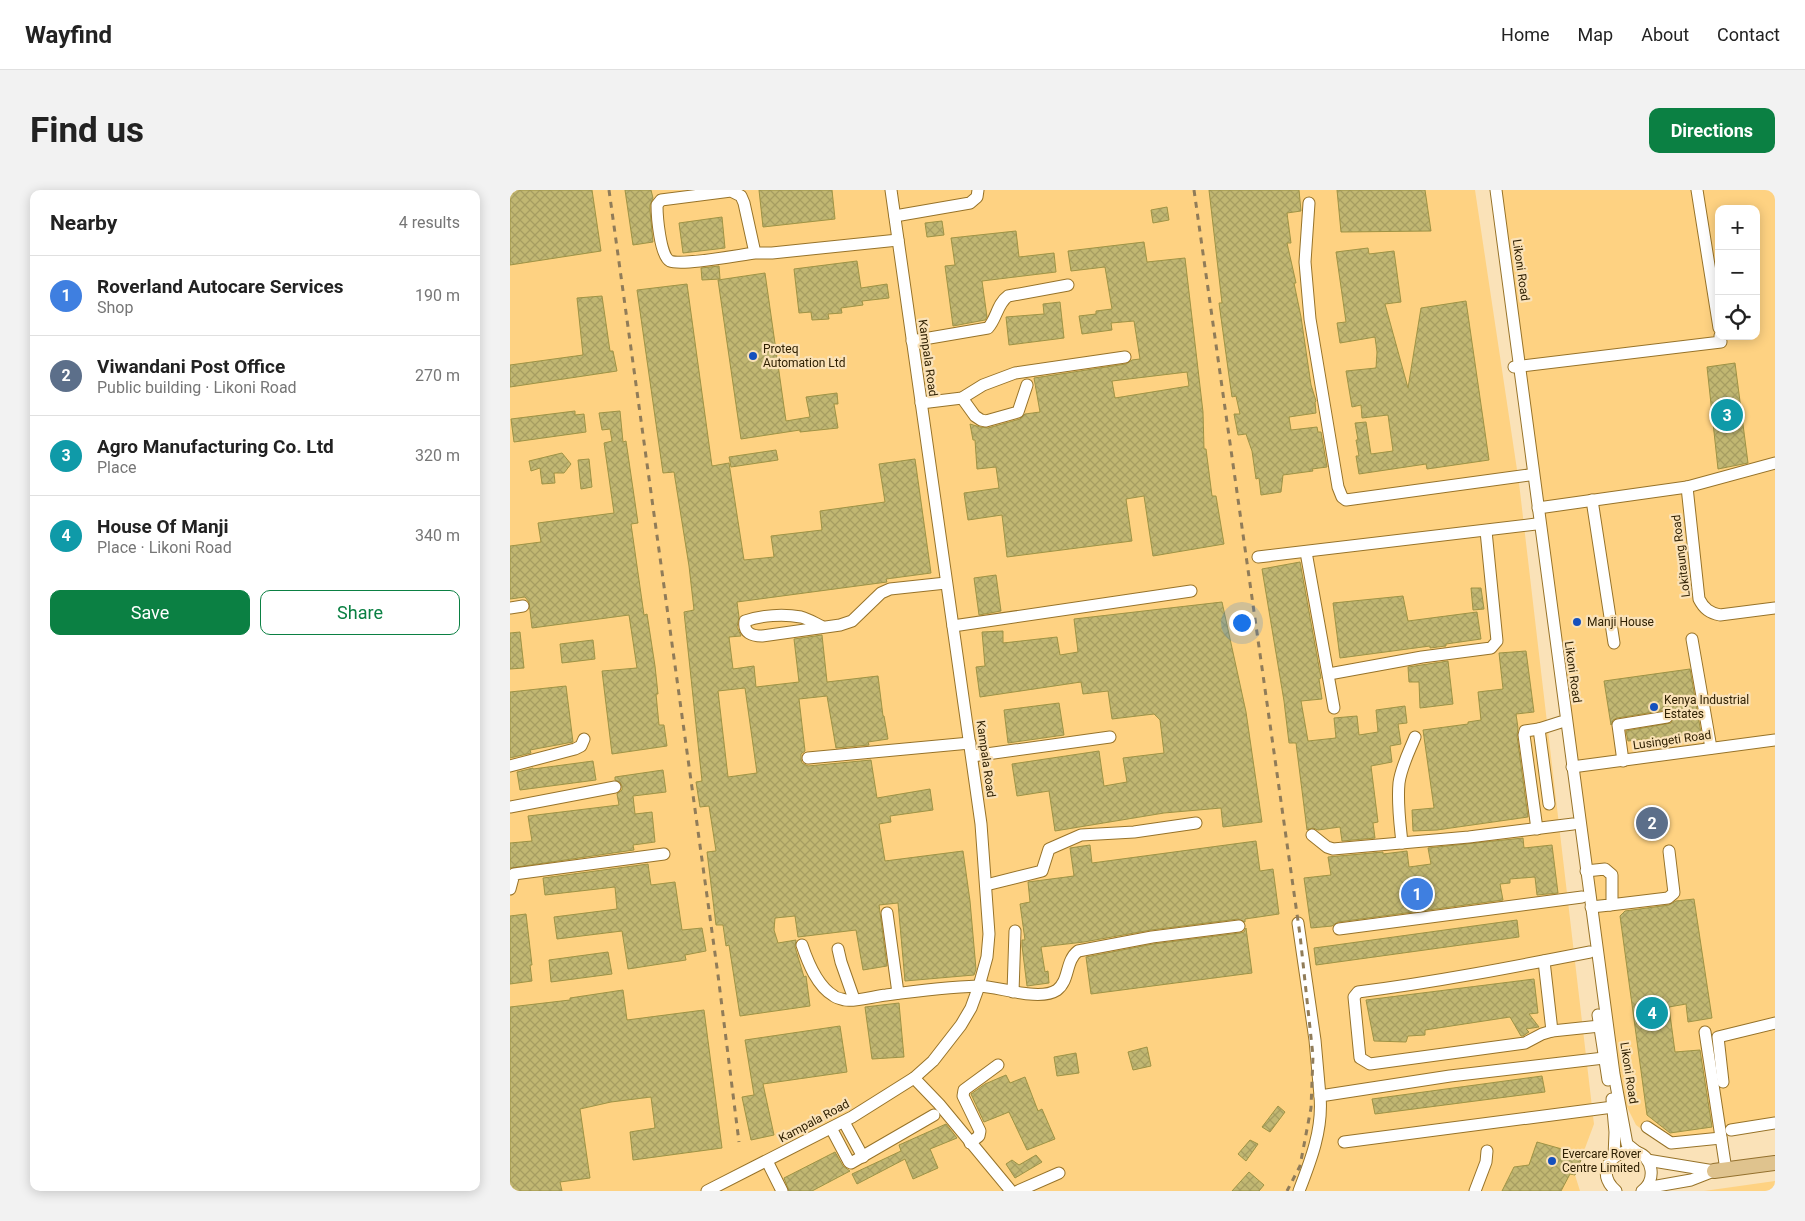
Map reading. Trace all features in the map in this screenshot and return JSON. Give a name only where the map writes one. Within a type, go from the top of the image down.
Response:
[{"type":"main road","points":[[1720,1170],[1775,1163]]},
{"type":"street","name":"Kampala Road","points":[[707,1191],[844,1122],[914,1078],[933,1061],[953,1037],[971,1008],[987,957],[989,934],[986,885],[972,756],[891,190]]},
{"type":"street","points":[[895,216],[970,203],[977,197],[978,190]]},
{"type":"street","name":"Likoni Road","points":[[1490,190],[1538,508],[1614,1074],[1627,1144],[1647,1160]]},
{"type":"street","name":"Likoni Road","points":[[1496,190],[1529,475],[1582,897],[1604,1058],[1613,1108],[1614,1156],[1607,1167],[1606,1173],[1607,1180],[1615,1191]]},
{"type":"street","points":[[1697,190],[1715,303]]},
{"type":"street","points":[[755,253],[741,196],[730,191],[661,200],[657,205],[662,249],[670,261],[684,262],[755,253],[772,253],[898,240]]},
{"type":"street","points":[[1309,203],[1305,262],[1310,319],[1338,487],[1342,497],[1346,500],[1529,475]]},
{"type":"street","points":[[912,341],[988,328],[993,322],[1002,300],[1008,296],[1068,285]]},
{"type":"street","points":[[1517,367],[1721,342],[1721,340]]},
{"type":"street","points":[[921,403],[962,398],[983,385],[1015,373],[1125,357]]},
{"type":"street","points":[[962,398],[975,416],[986,421],[1018,412],[1027,385]]},
{"type":"street","points":[[1538,508],[1687,487],[1775,463]]},
{"type":"street","name":"Lokitaung Road","points":[[1687,487],[1699,599],[1702,605],[1713,613],[1720,615],[1775,608]]},
{"type":"street","points":[[1592,500],[1614,643]]},
{"type":"street","points":[[1258,557],[1536,524]]},
{"type":"street","points":[[1329,674],[1422,657],[1491,648],[1495,645],[1497,641],[1486,531]]},
{"type":"street","points":[[1306,552],[1334,708]]},
{"type":"street","points":[[824,627],[801,617],[774,616],[753,618],[745,621],[744,626],[747,633],[754,636],[840,625],[852,621],[881,593],[890,589],[946,584]]},
{"type":"street","points":[[953,626],[1191,590]]},
{"type":"street","points":[[510,608],[523,606]]},
{"type":"street","points":[[1692,639],[1711,748]]},
{"type":"street","points":[[1623,761],[1618,724],[1667,718]]},
{"type":"street","points":[[1537,828],[1524,735],[1525,731],[1561,722]]},
{"type":"street","points":[[1539,729],[1549,804]]},
{"type":"street","points":[[972,756],[1110,738]]},
{"type":"street","points":[[1402,843],[1399,783],[1402,770],[1415,738]]},
{"type":"street","points":[[510,766],[575,749],[581,746],[584,739]]},
{"type":"street","name":"Lusingeti Road","points":[[1572,768],[1775,740]]},
{"type":"street","points":[[808,758],[970,743]]},
{"type":"street","points":[[510,807],[615,787]]},
{"type":"street","points":[[986,885],[1042,872],[1049,849],[1081,835],[1134,832],[1196,823]]},
{"type":"street","points":[[1312,835],[1327,847],[1333,849],[1469,837],[1573,824]]},
{"type":"street","points":[[1591,907],[1672,896],[1674,893],[1669,851]]},
{"type":"street","points":[[510,889],[514,874],[664,854]]},
{"type":"street","points":[[1586,871],[1605,869],[1612,875],[1613,898],[1610,905]]},
{"type":"street","points":[[1339,928],[1582,897]]},
{"type":"street","points":[[887,913],[898,993]]},
{"type":"street","points":[[1298,923],[1315,1040],[1322,1112],[1310,1161],[1299,1191]]},
{"type":"street","points":[[802,945],[811,968],[824,987],[834,996],[846,1000],[898,993],[979,986],[1033,994],[1057,990],[1065,978],[1068,964],[1074,954],[1086,948],[1152,937],[1240,926]]},
{"type":"street","points":[[1013,992],[1015,931]]},
{"type":"street","points":[[838,949],[854,999]]},
{"type":"street","points":[[1590,952],[1544,962],[1399,987],[1358,992],[1354,997],[1360,1058],[1370,1064],[1525,1043],[1552,1031],[1600,1026]]},
{"type":"street","points":[[1544,962],[1552,1031]]},
{"type":"street","points":[[1723,1082],[1718,1037],[1775,1023]]},
{"type":"street","points":[[1705,1032],[1721,1138],[1720,1170]]},
{"type":"street","points":[[1320,1096],[1450,1076],[1604,1058]]},
{"type":"street","points":[[970,1143],[979,1136],[980,1131],[963,1096],[964,1090],[998,1065]]},
{"type":"street","points":[[914,1078],[939,1104],[1011,1191]]},
{"type":"street","points":[[1344,1142],[1613,1108]]},
{"type":"street","points":[[832,1128],[851,1163],[934,1115]]},
{"type":"street","points":[[844,1122],[863,1157]]},
{"type":"street","points":[[1731,1130],[1775,1123]]},
{"type":"street","points":[[1647,1127],[1672,1143],[1721,1138]]},
{"type":"street","points":[[1475,1191],[1486,1162],[1487,1151]]},
{"type":"street","points":[[1614,1156],[1627,1151],[1637,1152]]},
{"type":"street","points":[[1644,1189],[1651,1174],[1647,1160],[1720,1170]]},
{"type":"street","points":[[767,1161],[782,1191]]},
{"type":"street","points":[[1644,1189],[1691,1180],[1720,1170]]},
{"type":"street","points":[[1018,1191],[1059,1173]]},
{"type":"shaded area","points":[[510,190],[1475,190],[1519,483],[1594,1124],[1575,1175],[1580,1191],[510,1191]]},
{"type":"shaded area","points":[[1499,190],[1775,190],[1775,1129],[1661,1144],[1636,1125],[1618,1089]]},
{"type":"shaded area","points":[[1775,1181],[1775,1191],[1704,1191]]},
{"type":"building","points":[[510,190],[592,190],[601,251],[510,265]]},
{"type":"building","points":[[625,190],[651,190],[653,198],[650,211],[653,242],[633,245]]},
{"type":"building","points":[[759,190],[832,190],[835,219],[763,227]]},
{"type":"building","points":[[1209,190],[1299,190],[1301,211],[1287,213],[1291,243],[1287,243],[1296,283],[1294,283],[1311,385],[1316,401],[1316,413],[1289,417],[1291,430],[1317,427],[1318,432],[1321,432],[1327,467],[1283,475],[1281,492],[1261,495],[1259,478],[1256,479],[1252,451],[1246,434],[1238,435],[1234,414],[1240,414],[1236,396],[1232,397],[1229,376],[1219,303],[1222,303]]},
{"type":"building","points":[[1337,190],[1425,190],[1431,231],[1341,232]]},
{"type":"building","points":[[1167,207],[1169,220],[1153,223],[1151,210]]},
{"type":"building","points":[[722,217],[725,248],[683,253],[679,223]]},
{"type":"building","points":[[942,221],[944,235],[927,237],[925,223]]},
{"type":"building","points":[[1016,231],[1019,257],[1054,253],[1056,272],[982,281],[987,317],[985,320],[953,326],[945,266],[955,265],[951,238]]},
{"type":"building","points":[[1144,242],[1147,262],[1185,258],[1203,412],[1204,449],[1206,449],[1212,496],[1216,496],[1224,544],[1153,556],[1144,496],[1126,499],[1132,541],[1007,557],[1002,515],[968,520],[964,493],[999,488],[996,467],[977,469],[975,440],[973,440],[970,424],[988,428],[1020,419],[1025,414],[1040,412],[1034,378],[1126,364],[1132,360],[1140,359],[1134,321],[1111,323],[1112,330],[1082,334],[1079,316],[1096,314],[1096,311],[1112,309],[1105,267],[1071,271],[1068,251]],"holes":[[[1187,372],[1189,386],[1115,398],[1112,381]]]},
{"type":"building","points":[[1368,248],[1369,254],[1394,251],[1401,302],[1385,304],[1408,388],[1421,308],[1466,301],[1489,460],[1427,469],[1426,464],[1359,474],[1356,456],[1359,456],[1356,440],[1358,440],[1355,423],[1366,422],[1371,454],[1393,451],[1388,415],[1362,418],[1361,405],[1352,407],[1346,371],[1376,368],[1377,352],[1375,337],[1340,343],[1337,323],[1346,322],[1336,252]]},
{"type":"building","points":[[857,261],[861,288],[887,284],[889,298],[862,301],[863,305],[841,308],[842,313],[828,314],[829,319],[812,320],[811,312],[799,313],[794,269]]},
{"type":"building","points":[[719,266],[720,279],[702,280],[701,268]]},
{"type":"building","name":"Proteq Automation Ltd","points":[[765,273],[786,421],[810,417],[806,397],[837,393],[838,404],[834,404],[838,428],[800,432],[800,430],[741,439],[718,280]]},
{"type":"building","points":[[687,284],[712,466],[729,463],[744,560],[774,557],[771,536],[822,530],[820,511],[885,502],[879,464],[915,459],[931,573],[886,579],[887,582],[737,602],[739,617],[737,627],[741,636],[729,637],[733,669],[754,666],[756,687],[799,682],[794,639],[822,635],[827,682],[878,676],[888,739],[868,742],[869,745],[836,748],[827,696],[799,699],[805,751],[801,754],[802,763],[808,766],[871,760],[877,798],[930,789],[933,810],[890,816],[891,822],[879,824],[885,861],[963,851],[970,901],[976,969],[974,975],[905,981],[898,903],[879,905],[887,966],[863,970],[856,930],[798,937],[795,916],[775,918],[774,930],[778,943],[796,940],[795,947],[804,977],[806,976],[810,1006],[740,1016],[729,945],[726,946],[723,925],[716,925],[707,852],[716,851],[709,806],[700,807],[696,782],[702,781],[684,612],[694,610],[689,566],[674,472],[663,473],[637,290]],"holes":[[[745,688],[757,773],[728,777],[718,691]]]},
{"type":"building","points":[[602,296],[610,351],[613,351],[617,371],[510,387],[510,365],[583,355],[577,298]]},
{"type":"building","points":[[1060,302],[1064,338],[1009,345],[1006,317],[1044,314],[1043,304]]},
{"type":"building","points":[[1735,363],[1748,463],[1718,469],[1707,367]]},
{"type":"building","points":[[575,411],[575,415],[584,414],[586,432],[514,442],[511,419]]},
{"type":"building","points":[[620,411],[623,442],[626,441],[638,523],[631,524],[644,615],[647,614],[655,666],[659,725],[664,725],[667,746],[612,754],[602,671],[637,668],[629,615],[532,628],[529,602],[525,597],[510,599],[510,546],[541,542],[538,523],[614,513],[604,443],[612,441],[610,429],[602,430],[599,413]]},
{"type":"building","points":[[776,450],[778,460],[731,467],[729,457]]},
{"type":"building","points":[[562,453],[571,464],[564,473],[554,473],[555,483],[542,484],[540,468],[531,471],[529,461]]},
{"type":"building","points":[[589,459],[592,487],[581,489],[578,460]]},
{"type":"building","points":[[1300,562],[1321,678],[1319,679],[1322,699],[1301,701],[1308,741],[1336,738],[1334,718],[1357,716],[1359,735],[1378,732],[1376,710],[1405,706],[1407,723],[1398,724],[1401,744],[1390,746],[1392,762],[1371,766],[1378,822],[1373,823],[1375,838],[1342,841],[1340,827],[1307,830],[1296,743],[1289,743],[1262,569]]},
{"type":"building","points":[[996,575],[1001,611],[979,615],[974,578]]},
{"type":"building","points":[[1471,588],[1481,588],[1484,609],[1473,610]]},
{"type":"building","points":[[1403,596],[1408,621],[1477,612],[1481,639],[1446,644],[1446,646],[1430,648],[1430,646],[1340,658],[1333,603]]},
{"type":"building","points":[[1222,602],[1246,712],[1262,822],[1223,827],[1221,808],[1164,813],[1055,831],[1049,791],[1017,796],[1012,764],[1099,751],[1104,786],[1127,782],[1123,758],[1164,753],[1160,720],[1154,714],[1112,719],[1108,691],[1083,694],[1081,682],[980,697],[976,667],[985,666],[982,632],[1003,631],[1003,643],[1057,637],[1060,655],[1078,652],[1074,619]]},
{"type":"building","points":[[520,632],[524,668],[510,669],[510,633]]},
{"type":"building","points":[[593,640],[595,659],[562,663],[560,644]]},
{"type":"building","points":[[1526,651],[1534,712],[1516,714],[1517,736],[1528,817],[1437,830],[1413,831],[1412,810],[1434,808],[1423,730],[1468,724],[1468,722],[1481,720],[1478,692],[1503,689],[1499,653]]},
{"type":"building","points":[[1448,661],[1453,704],[1420,708],[1419,682],[1409,682],[1408,667]]},
{"type":"building","name":"Kenya Industrial Estates","points":[[1690,669],[1701,733],[1628,741],[1626,731],[1671,723],[1674,715],[1670,710],[1617,718],[1613,720],[1611,725],[1604,681]]},
{"type":"building","points":[[566,686],[573,742],[530,750],[531,753],[510,758],[510,692]]},
{"type":"building","points":[[1059,703],[1064,735],[1008,743],[1004,710]]},
{"type":"building","points":[[593,761],[596,780],[520,790],[517,772],[533,768]]},
{"type":"building","points":[[663,770],[666,792],[633,796],[635,814],[652,812],[655,842],[633,845],[634,850],[510,868],[510,843],[532,841],[528,816],[619,805],[617,794],[622,790],[622,786],[620,782],[615,780],[615,777]]},
{"type":"building","points":[[1523,838],[1524,848],[1552,845],[1558,893],[1537,895],[1535,877],[1510,879],[1510,883],[1500,884],[1503,900],[1338,922],[1332,926],[1311,928],[1304,878],[1331,875],[1328,857],[1407,851],[1409,867],[1431,864],[1428,848]]},
{"type":"building","points":[[1256,841],[1260,871],[1273,869],[1279,914],[1245,919],[1245,922],[1238,919],[1041,947],[1045,972],[1048,971],[1049,983],[1027,986],[1022,946],[1022,940],[1025,940],[1020,904],[1030,902],[1028,882],[1074,876],[1070,848],[1090,845],[1092,863]]},
{"type":"building","points":[[648,864],[651,885],[675,882],[682,930],[702,928],[706,951],[685,955],[686,960],[628,969],[622,931],[557,939],[554,917],[617,909],[615,887],[545,895],[543,878]]},
{"type":"building","points":[[1694,899],[1712,1018],[1688,1022],[1686,1004],[1669,1007],[1675,1052],[1700,1050],[1712,1127],[1670,1133],[1647,1115],[1620,916],[1625,911],[1669,905],[1676,901]]},
{"type":"building","points":[[526,914],[532,981],[510,984],[510,916]]},
{"type":"building","points":[[1517,920],[1519,937],[1316,965],[1314,948]]},
{"type":"building","points":[[1246,928],[1252,973],[1091,994],[1086,957],[1153,944],[1240,933],[1244,932]]},
{"type":"building","points":[[608,952],[612,974],[551,982],[549,960]]},
{"type":"building","points":[[1534,979],[1538,1013],[1529,1014],[1539,1027],[1526,1029],[1529,1032],[1523,1036],[1521,1036],[1510,1017],[1425,1030],[1425,1035],[1408,1036],[1406,1042],[1374,1041],[1366,1000]]},
{"type":"building","points":[[623,990],[627,1020],[704,1010],[722,1148],[633,1160],[630,1132],[655,1128],[651,1097],[611,1102],[580,1109],[590,1178],[560,1182],[562,1191],[510,1191],[510,1007],[570,1000],[570,998]]},
{"type":"building","points":[[899,1003],[904,1057],[872,1059],[865,1007]]},
{"type":"building","points":[[840,1026],[847,1072],[763,1084],[774,1135],[751,1140],[742,1097],[754,1095],[745,1040]]},
{"type":"building","points":[[1147,1047],[1151,1066],[1133,1070],[1128,1052]]},
{"type":"building","points":[[1076,1053],[1079,1073],[1057,1076],[1054,1057]]},
{"type":"building","points":[[1006,1075],[1010,1083],[1025,1077],[1038,1111],[1042,1109],[1055,1139],[1027,1150],[1009,1112],[984,1122],[971,1094],[985,1084]]},
{"type":"building","points":[[1542,1076],[1545,1092],[1375,1114],[1372,1099]]},
{"type":"building","points":[[1278,1106],[1285,1112],[1270,1132],[1262,1127]]},
{"type":"building","points":[[946,1124],[957,1138],[930,1149],[938,1168],[913,1179],[905,1159],[857,1184],[852,1174],[901,1151],[899,1145]]},
{"type":"building","points":[[1250,1140],[1258,1144],[1246,1161],[1238,1154]]},
{"type":"building","points":[[1537,1142],[1583,1155],[1575,1175],[1570,1174],[1561,1191],[1502,1191],[1514,1167],[1529,1165]]},
{"type":"building","points":[[835,1152],[843,1166],[850,1171],[812,1191],[789,1191],[784,1178]]},
{"type":"building","points":[[1036,1155],[1042,1162],[1015,1178],[1006,1164],[1012,1160],[1019,1165]]},
{"type":"building","points":[[1249,1172],[1264,1185],[1259,1191],[1232,1191]]},
{"type":"railway","points":[[609,190],[718,975],[739,1142]]},
{"type":"railway","points":[[1194,190],[1300,935],[1313,1056],[1311,1108],[1300,1166],[1287,1191]]},
{"type":"place","name":"Proteq Automation Ltd","points":[[753,356]]},
{"type":"place","name":"Agro Manufacturing Co. Ltd","points":[[1727,415]]},
{"type":"place","name":"Manji House","points":[[1577,622]]},
{"type":"place","name":"Kenya Industrial Estates","points":[[1654,707]]},
{"type":"place","name":"Viwandani Post Office","points":[[1652,823]]},
{"type":"place","name":"Roverland Autocare Services","points":[[1417,894]]},
{"type":"place","name":"House Of Manji","points":[[1652,1013]]},
{"type":"place","name":"Evercare Rover Centre Limited","points":[[1552,1161]]}]
